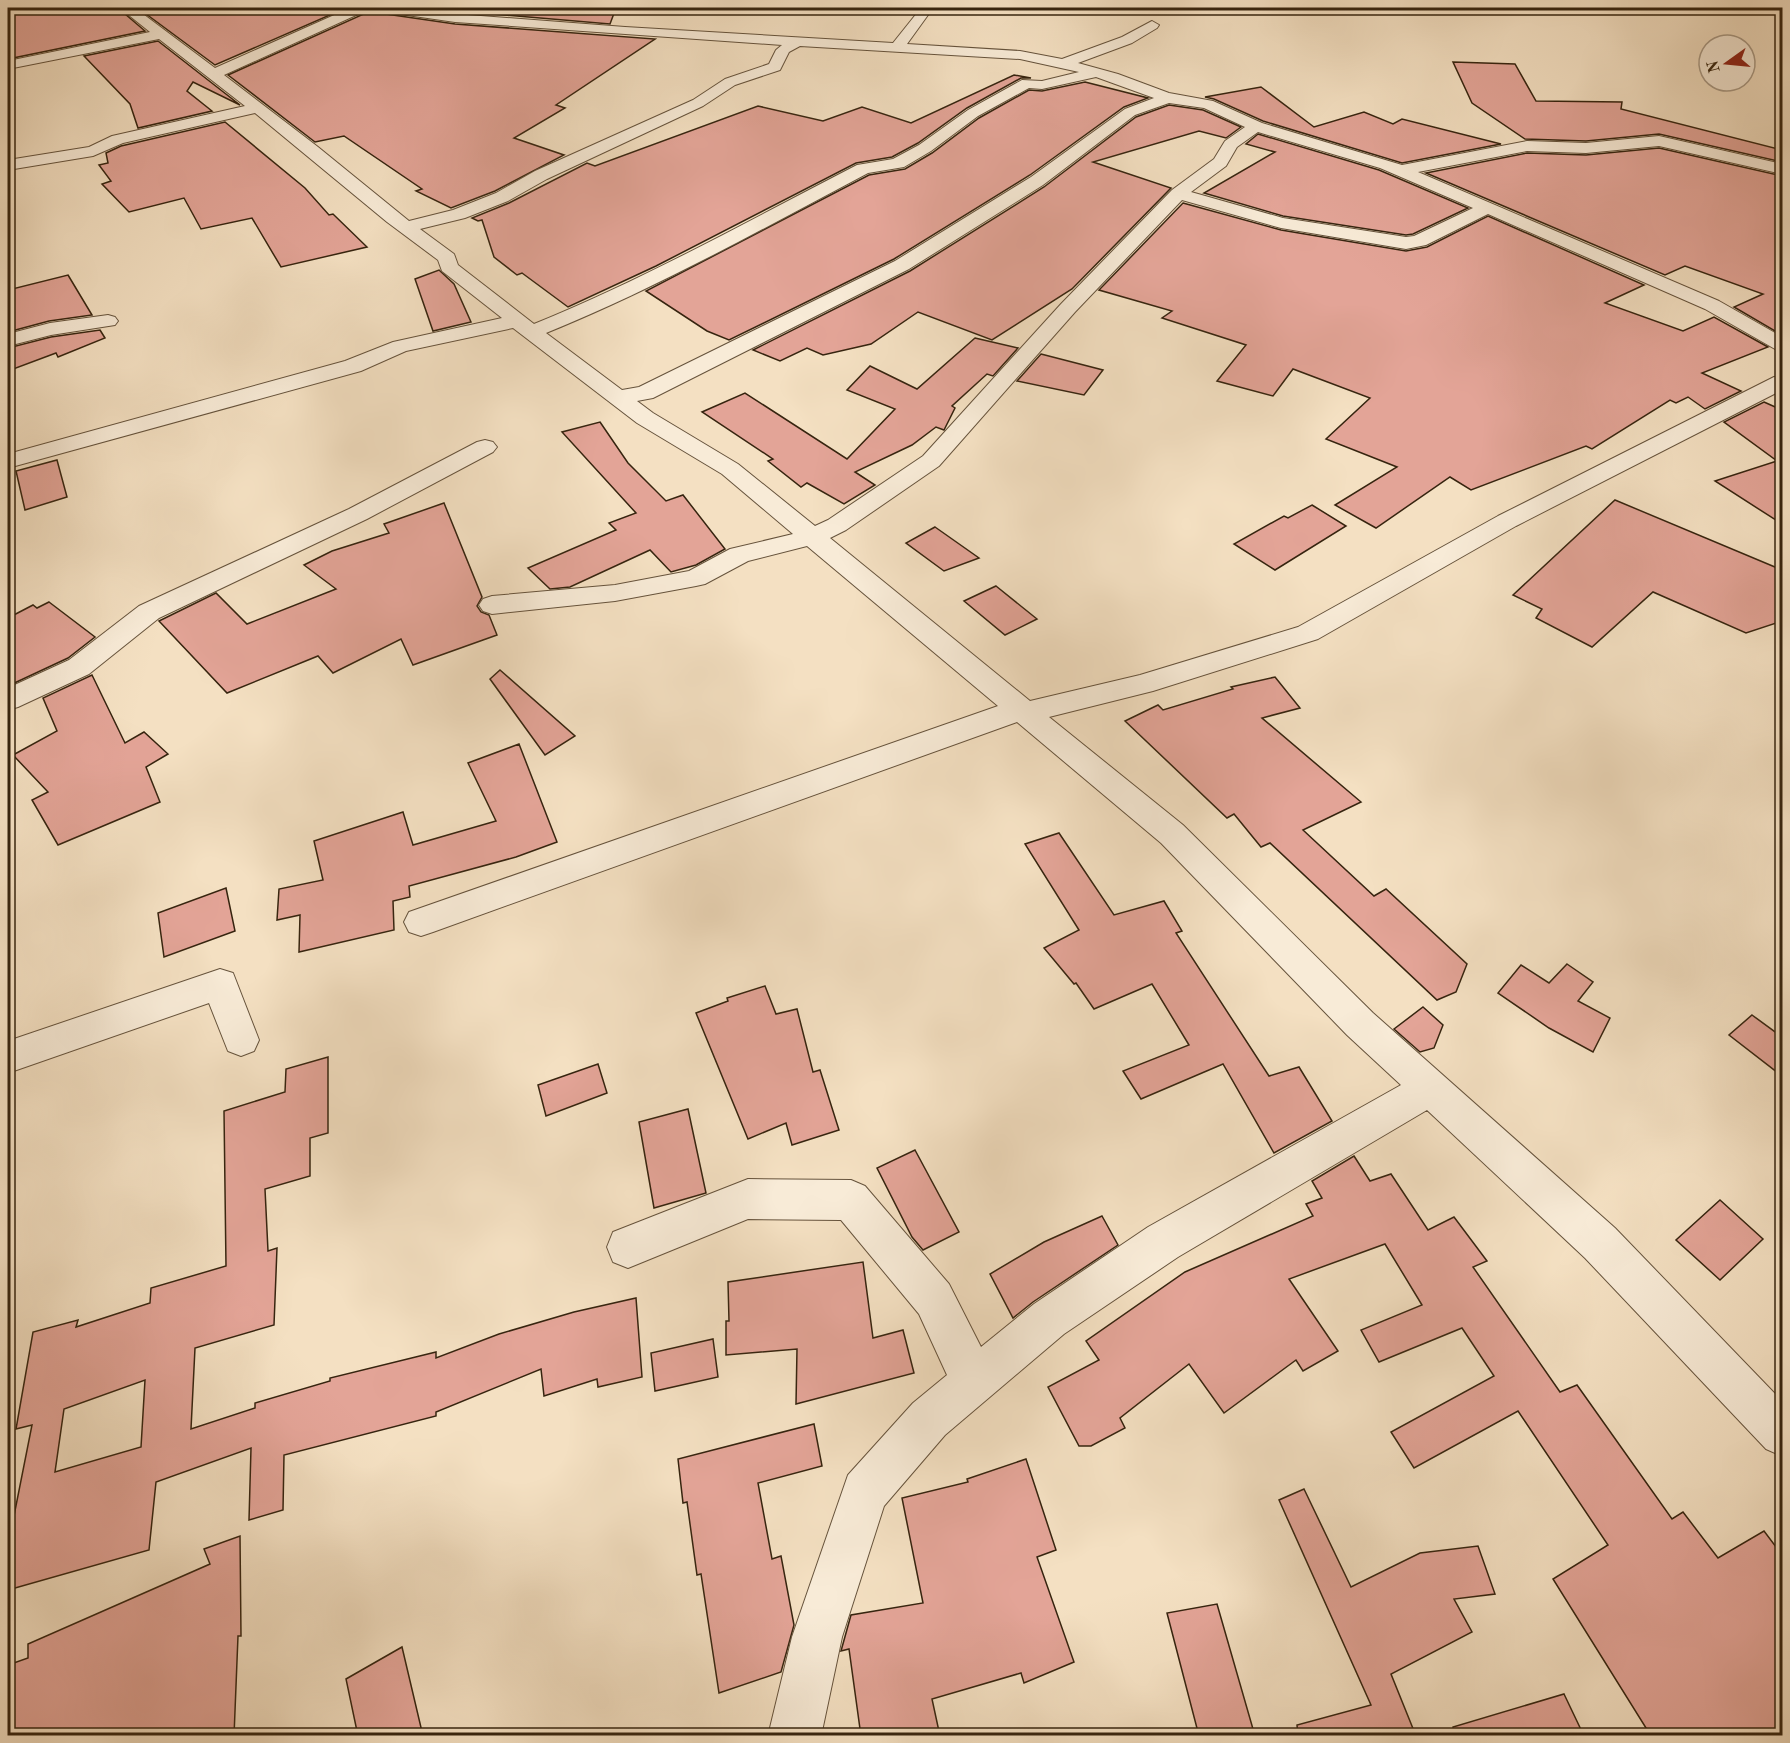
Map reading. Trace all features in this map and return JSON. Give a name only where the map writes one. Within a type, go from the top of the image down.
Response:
[{"type":"street","points":[[127,8],[258,108],[447,258],[448,267],[477,287],[524,326],[645,418],[730,469],[1172,834],[1360,1024],[1600,1243],[1782,1433]]},
{"type":"street","points":[[214,74],[360,8]]},
{"type":"street","points":[[386,8],[455,18],[984,51],[1066,63],[1127,81],[1167,98]]},
{"type":"street","points":[[897,47],[927,8]]},
{"type":"street","points":[[1066,63],[1126,40],[1152,25]]},
{"type":"street","points":[[8,65],[163,34]]},
{"type":"street","points":[[406,227],[459,214],[502,197],[541,175],[698,103],[730,82],[775,67],[783,50],[798,41]]},
{"type":"street","points":[[8,461],[353,366],[400,346],[524,326],[591,308],[863,169],[898,163],[925,148],[972,113],[1027,83],[1042,85],[1097,73]]},
{"type":"street","points":[[619,397],[645,393],[902,265],[1037,182],[1130,112],[1167,98],[1208,104],[1256,126],[1401,170],[1712,305],[1782,345]]},
{"type":"street","points":[[8,165],[93,150],[118,139],[258,108]]},
{"type":"street","points":[[492,604],[615,593],[696,579],[740,555],[813,537],[837,525],[931,461],[1068,308],[1178,194],[1220,162],[1231,144],[1256,126]]},
{"type":"street","points":[[1401,170],[1527,146],[1587,148],[1659,141],[1782,169]]},
{"type":"street","points":[[1178,194],[1281,223],[1406,243],[1419,241],[1489,207]]},
{"type":"street","points":[[8,340],[50,329],[108,321]]},
{"type":"street","points":[[421,922],[993,717],[1143,684],[1308,633],[1507,521],[1782,381]]},
{"type":"street","points":[[8,700],[79,667],[149,612],[326,530],[485,447]]},
{"type":"street","points":[[8,1057],[220,984],[241,1040]]},
{"type":"street","points":[[794,1736],[817,1637],[865,1492],[929,1419],[1049,1319],[1162,1242],[1431,1088]]},
{"type":"street","points":[[628,1247],[748,1199],[851,1200],[934,1299],[974,1382]]},
{"type":"building","points":[[8,8],[118,8],[145,31],[8,59]]},
{"type":"building","points":[[138,8],[346,8],[215,65]]},
{"type":"building","points":[[368,8],[378,8],[386,14],[455,24],[655,39],[556,105],[565,108],[514,138],[564,155],[495,191],[451,208],[416,191],[422,189],[344,136],[315,142],[228,75],[366,13]]},
{"type":"building","points":[[423,8],[616,8],[610,24]]},
{"type":"building","points":[[158,41],[240,105],[193,82],[187,91],[212,111],[138,128],[130,104],[84,56]]},
{"type":"building","points":[[1453,62],[1515,64],[1536,101],[1622,102],[1621,109],[1782,150],[1782,162],[1659,134],[1586,141],[1525,139],[1472,103]]},
{"type":"building","points":[[1014,75],[1031,78],[1021,78],[967,108],[918,143],[892,157],[856,163],[656,266],[568,307],[522,273],[517,275],[494,257],[482,220],[472,218],[509,203],[587,163],[595,166],[758,106],[823,121],[862,107],[911,123]]},
{"type":"building","points":[[1085,82],[1148,98],[1124,107],[1030,175],[894,259],[729,340],[707,331],[646,291],[869,175],[905,169],[932,153],[979,118],[1029,90],[1042,91]]},
{"type":"building","points":[[1261,87],[1314,127],[1364,112],[1393,124],[1402,119],[1501,144],[1402,163],[1263,121],[1205,97]]},
{"type":"building","points":[[1169,105],[1203,110],[1241,127],[1226,138],[1199,131],[1093,162],[1171,188],[1072,289],[992,340],[918,312],[871,344],[823,355],[807,348],[780,361],[753,350],[910,271],[1044,187],[1136,117]]},
{"type":"building","points":[[225,122],[305,188],[329,215],[333,214],[367,247],[281,267],[252,218],[201,229],[184,198],[129,212],[102,184],[111,181],[99,165],[108,163],[106,153],[121,146]]},
{"type":"building","points":[[1258,134],[1379,170],[1468,208],[1413,234],[1406,235],[1283,216],[1204,193],[1275,152],[1246,144]]},
{"type":"building","points":[[1659,148],[1782,176],[1782,335],[1734,307],[1763,294],[1685,266],[1665,275],[1426,173],[1527,153],[1586,155]]},
{"type":"building","points":[[1183,203],[1281,230],[1406,251],[1427,247],[1488,216],[1644,285],[1605,303],[1683,331],[1714,317],[1768,347],[1702,373],[1741,391],[1705,409],[1688,397],[1676,403],[1670,400],[1592,449],[1586,446],[1471,490],[1450,477],[1376,528],[1335,505],[1397,467],[1326,439],[1370,398],[1293,369],[1273,396],[1217,381],[1246,345],[1162,318],[1172,311],[1099,290]]},
{"type":"building","points":[[439,270],[454,284],[471,322],[433,331],[415,279]]},
{"type":"building","points":[[68,275],[92,315],[49,321],[8,332],[8,290]]},
{"type":"building","points":[[100,330],[105,338],[58,357],[56,353],[8,371],[8,348],[51,337]]},
{"type":"building","points":[[975,338],[1018,348],[993,376],[987,374],[952,406],[955,408],[944,430],[936,427],[912,445],[855,472],[875,485],[844,504],[807,483],[801,487],[768,461],[773,459],[702,412],[745,393],[847,459],[895,409],[847,390],[870,366],[917,389]]},
{"type":"building","points":[[1041,354],[1103,370],[1084,395],[1017,381]]},
{"type":"building","points":[[1764,402],[1782,410],[1782,524],[1715,481],[1777,461],[1724,422]]},
{"type":"building","points":[[600,422],[628,463],[666,501],[683,495],[725,549],[696,565],[671,572],[650,550],[570,587],[550,589],[528,568],[616,530],[609,523],[636,513],[562,432]]},
{"type":"building","points":[[57,460],[67,497],[25,510],[16,471]]},
{"type":"building","points":[[1615,500],[1782,570],[1782,621],[1746,633],[1653,592],[1592,647],[1536,618],[1542,609],[1513,595]]},
{"type":"building","points":[[444,503],[482,597],[477,606],[481,612],[489,615],[497,635],[413,665],[401,639],[333,673],[318,656],[227,693],[159,621],[216,593],[247,624],[336,589],[304,565],[332,551],[389,533],[384,524]]},
{"type":"building","points":[[1312,505],[1346,526],[1275,570],[1234,544],[1284,516],[1288,518]]},
{"type":"building","points":[[935,527],[979,558],[944,571],[906,543]]},
{"type":"building","points":[[996,586],[1037,619],[1005,635],[964,601]]},
{"type":"building","points":[[49,602],[95,637],[68,658],[8,686],[8,618],[33,605],[37,608]]},
{"type":"building","points":[[500,670],[575,736],[545,755],[490,679]]},
{"type":"building","points":[[92,675],[125,743],[144,732],[168,754],[146,767],[160,802],[58,845],[32,800],[48,792],[13,755],[57,731],[43,698]]},
{"type":"building","points":[[1275,677],[1300,708],[1262,718],[1361,802],[1303,830],[1374,896],[1386,889],[1467,964],[1456,992],[1437,1000],[1270,843],[1261,847],[1234,814],[1227,818],[1125,721],[1158,705],[1163,710],[1233,689],[1231,687]]},
{"type":"building","points":[[519,744],[557,842],[516,857],[409,886],[410,897],[393,901],[394,930],[299,952],[300,915],[277,920],[279,889],[323,880],[314,841],[403,812],[413,845],[496,821],[468,763]]},
{"type":"building","points":[[1059,833],[1114,915],[1164,901],[1182,931],[1176,933],[1269,1076],[1299,1067],[1332,1121],[1274,1153],[1223,1064],[1141,1099],[1123,1071],[1189,1045],[1152,984],[1094,1009],[1076,983],[1074,984],[1044,948],[1079,930],[1025,844]]},
{"type":"building","points":[[226,888],[235,931],[164,957],[158,913]]},
{"type":"building","points":[[1567,964],[1593,982],[1578,1001],[1610,1018],[1593,1052],[1549,1028],[1498,993],[1521,965],[1549,983]]},
{"type":"building","points":[[765,986],[776,1014],[797,1009],[813,1072],[820,1070],[839,1130],[792,1145],[786,1123],[748,1139],[696,1013],[728,1001],[727,998]]},
{"type":"building","points":[[1423,1007],[1443,1025],[1434,1048],[1420,1052],[1394,1029]]},
{"type":"building","points":[[1752,1015],[1782,1037],[1782,1076],[1729,1035]]},
{"type":"building","points":[[328,1057],[328,1133],[310,1138],[310,1176],[265,1189],[268,1251],[277,1248],[274,1325],[195,1348],[191,1429],[255,1408],[255,1403],[330,1381],[330,1378],[436,1352],[436,1358],[499,1334],[574,1312],[636,1298],[642,1377],[598,1387],[597,1379],[544,1396],[541,1369],[436,1412],[436,1416],[284,1455],[283,1510],[249,1520],[251,1448],[156,1482],[149,1550],[8,1590],[8,1546],[32,1425],[16,1429],[33,1332],[78,1320],[76,1327],[150,1303],[151,1288],[226,1266],[224,1111],[285,1092],[286,1069]],"holes":[[[145,1380],[141,1447],[55,1472],[64,1409]]]},
{"type":"building","points":[[598,1064],[607,1093],[546,1116],[538,1085]]},
{"type":"building","points":[[688,1109],[706,1193],[654,1208],[639,1122]]},
{"type":"building","points":[[915,1150],[959,1232],[923,1250],[912,1237],[877,1168]]},
{"type":"building","points":[[1354,1156],[1370,1181],[1391,1174],[1428,1230],[1454,1217],[1487,1261],[1473,1267],[1560,1392],[1577,1385],[1672,1519],[1683,1512],[1718,1558],[1764,1531],[1782,1555],[1782,1736],[1651,1736],[1553,1579],[1608,1545],[1518,1411],[1414,1468],[1391,1432],[1494,1376],[1462,1328],[1379,1362],[1361,1330],[1422,1305],[1385,1244],[1289,1279],[1338,1351],[1303,1371],[1296,1360],[1224,1413],[1189,1364],[1120,1418],[1125,1428],[1091,1446],[1079,1446],[1048,1387],[1099,1360],[1086,1341],[1185,1272],[1313,1216],[1306,1204],[1322,1198],[1312,1181]]},
{"type":"building","points":[[1720,1200],[1763,1239],[1720,1280],[1676,1240]]},
{"type":"building","points":[[1102,1216],[1118,1245],[1013,1318],[990,1274],[1044,1242]]},
{"type":"building","points":[[863,1262],[873,1338],[903,1330],[914,1373],[796,1404],[797,1349],[726,1355],[726,1321],[729,1321],[728,1282]]},
{"type":"building","points":[[713,1339],[718,1377],[655,1391],[651,1353]]},
{"type":"building","points":[[814,1424],[822,1466],[758,1483],[772,1559],[781,1556],[794,1625],[781,1672],[719,1693],[701,1574],[697,1575],[687,1502],[683,1503],[678,1459]]},
{"type":"building","points":[[1026,1459],[1056,1550],[1037,1557],[1074,1662],[1024,1683],[1021,1673],[932,1699],[940,1736],[861,1736],[849,1649],[841,1651],[851,1615],[923,1603],[902,1498],[968,1482],[967,1479]]},
{"type":"building","points":[[1304,1489],[1351,1587],[1420,1553],[1478,1546],[1495,1594],[1454,1599],[1472,1632],[1391,1674],[1416,1736],[1298,1736],[1297,1725],[1371,1705],[1279,1500]]},
{"type":"building","points":[[240,1536],[241,1636],[238,1636],[234,1736],[8,1736],[8,1665],[28,1658],[28,1644],[210,1564],[204,1549]]},
{"type":"building","points":[[1217,1604],[1255,1736],[1199,1736],[1167,1613]]},
{"type":"building","points":[[402,1647],[423,1736],[358,1736],[346,1679]]},
{"type":"building","points":[[1564,1694],[1584,1736],[1454,1736],[1453,1727]]}]
